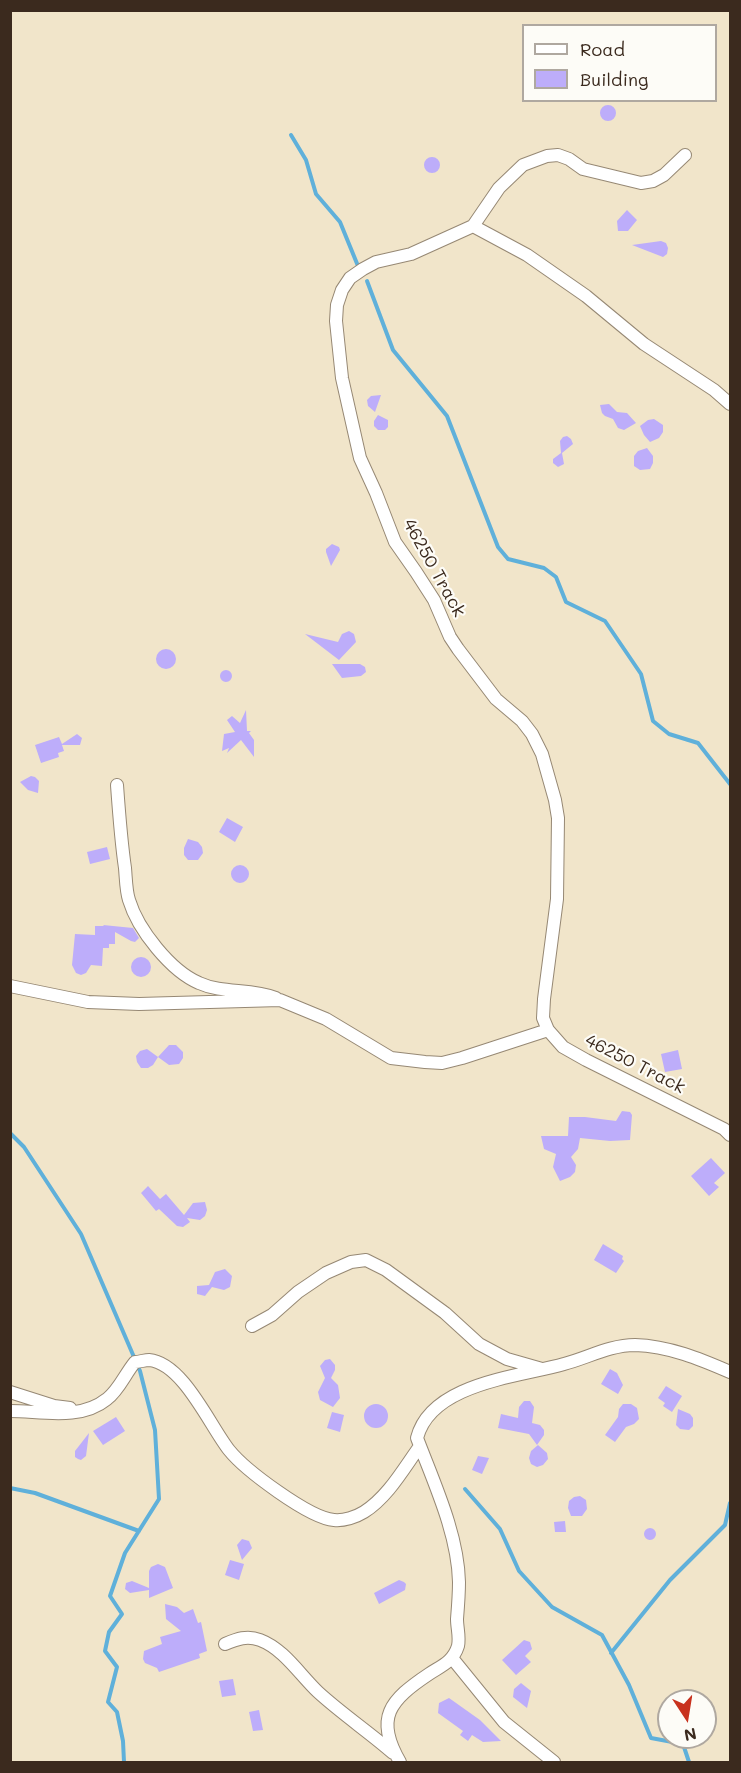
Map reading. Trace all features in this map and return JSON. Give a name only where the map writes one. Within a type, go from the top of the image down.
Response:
[{"type":"street","points":[[684,155],[664,175],[653,181],[641,183],[583,169],[569,159],[558,155],[535,159],[523,165],[499,189],[473,226],[527,255],[586,296],[644,344],[714,390],[730,404]]},
{"type":"street","name":"46250 Track","points":[[473,226],[411,254],[376,262],[363,268],[350,278],[342,290],[337,305],[337,346],[348,410],[360,459],[395,542],[434,600],[458,650],[496,699],[522,721],[532,734],[542,754],[558,818],[557,899],[543,1018],[548,1030],[563,1047],[667,1099],[730,1134]]},
{"type":"street","points":[[117,785],[120,835],[129,900],[143,929],[179,971],[200,983],[220,989],[261,992],[326,1019],[391,1058],[441,1063],[548,1030]]},
{"type":"street","points":[[10,986],[88,1002],[139,1004],[280,1000]]},
{"type":"street","points":[[252,1326],[272,1315],[298,1292],[326,1273],[351,1262],[366,1260],[386,1270],[445,1313],[479,1344],[507,1359],[543,1370]]},
{"type":"street","points":[[398,1759],[387,1733],[388,1713],[411,1688],[452,1658],[459,1640],[457,1566],[440,1495],[417,1438],[420,1428],[429,1415],[445,1402],[473,1386],[543,1370],[618,1347],[632,1345],[648,1346],[696,1357],[730,1372]]},
{"type":"street","points":[[10,1411],[52,1414],[93,1407],[106,1400],[116,1390],[135,1362],[149,1360],[162,1365],[179,1378],[230,1451],[247,1469],[304,1507],[320,1516],[334,1520],[351,1519],[366,1511],[396,1479],[420,1446]]},
{"type":"street","points":[[10,1392],[54,1406],[82,1410]]},
{"type":"street","points":[[225,1644],[240,1637],[251,1638],[261,1640],[278,1650],[318,1692],[398,1759]]},
{"type":"street","points":[[452,1658],[504,1722],[554,1762]]},
{"type":"building","points":[[608,105],[614,107],[616,113],[614,119],[608,121],[602,119],[600,113],[602,107]]},
{"type":"building","points":[[429,157],[435,157],[440,165],[438,171],[429,173],[424,168],[424,162]]},
{"type":"building","points":[[627,210],[637,220],[628,231],[618,231],[617,221]]},
{"type":"building","points":[[661,241],[666,243],[668,248],[667,254],[663,257],[632,245]]},
{"type":"building","points":[[381,395],[375,412],[368,406],[367,400],[371,396]]},
{"type":"building","points":[[609,404],[617,412],[627,413],[636,423],[624,430],[618,428],[613,419],[602,413],[600,405]]},
{"type":"building","points":[[378,415],[388,420],[388,427],[385,430],[378,430],[374,426]]},
{"type":"building","points":[[654,419],[663,425],[663,432],[659,438],[650,442],[640,426]]},
{"type":"building","points":[[567,436],[573,444],[562,453],[564,464],[558,467],[553,463],[553,459],[561,453],[560,441]]},
{"type":"building","points":[[647,448],[653,456],[653,463],[650,469],[640,470],[634,466],[634,456],[638,451]]},
{"type":"building","points":[[332,544],[340,550],[331,566],[326,549]]},
{"type":"building","points":[[349,631],[354,634],[356,642],[339,660],[305,634],[338,642],[342,634]]},
{"type":"building","points":[[166,649],[173,652],[176,659],[173,666],[166,669],[159,666],[156,659],[159,652]]},
{"type":"building","points":[[332,664],[360,664],[365,667],[366,672],[361,676],[342,678]]},
{"type":"building","points":[[228,670],[232,676],[228,682],[224,682],[220,674]]},
{"type":"building","points":[[246,710],[247,731],[251,731],[249,733],[254,740],[254,757],[241,740],[227,753],[229,748],[222,751],[224,734],[235,732],[227,720],[232,716],[240,723]]},
{"type":"building","points":[[77,734],[82,738],[80,745],[62,745],[64,751],[58,753],[59,757],[41,763],[35,745],[59,737],[62,744]]},
{"type":"building","points":[[31,776],[39,781],[38,793],[28,790],[20,782]]},
{"type":"building","points":[[227,818],[243,827],[235,842],[219,832]]},
{"type":"building","points":[[188,839],[198,842],[202,847],[203,853],[198,860],[188,860],[184,855]]},
{"type":"building","points":[[107,847],[110,859],[90,864],[87,852]]},
{"type":"building","points":[[236,865],[244,865],[249,870],[247,881],[236,883],[231,878],[231,870]]},
{"type":"building","points":[[95,926],[133,928],[139,938],[135,942],[131,941],[115,932],[115,944],[109,944],[109,948],[103,948],[102,966],[91,965],[86,973],[81,975],[76,973],[72,965],[75,934],[95,935]]},
{"type":"building","points":[[141,957],[148,960],[151,967],[148,974],[141,977],[134,974],[131,967],[134,960]]},
{"type":"building","points":[[169,1045],[176,1045],[183,1052],[183,1058],[179,1064],[169,1065],[158,1057]]},
{"type":"building","points":[[147,1049],[158,1057],[153,1065],[141,1068],[136,1056],[140,1051]]},
{"type":"building","points":[[678,1050],[682,1069],[665,1072],[661,1054]]},
{"type":"building","points":[[622,1111],[630,1112],[632,1115],[630,1140],[580,1138],[578,1149],[571,1157],[576,1165],[575,1172],[560,1181],[553,1167],[556,1154],[544,1149],[541,1136],[568,1136],[569,1117],[616,1121]]},
{"type":"building","points":[[711,1158],[725,1173],[714,1183],[719,1187],[709,1196],[691,1176]]},
{"type":"building","points":[[148,1186],[160,1199],[166,1194],[184,1215],[193,1203],[205,1202],[207,1210],[205,1216],[200,1220],[187,1218],[190,1222],[183,1227],[177,1226],[159,1209],[156,1211],[141,1193]]},
{"type":"building","points":[[603,1244],[623,1256],[624,1261],[616,1273],[594,1260]]},
{"type":"building","points":[[225,1269],[232,1276],[230,1287],[224,1290],[212,1287],[205,1296],[197,1294],[197,1286],[209,1285],[215,1272]]},
{"type":"building","points":[[330,1359],[335,1365],[331,1378],[338,1385],[340,1398],[333,1407],[320,1400],[318,1392],[325,1378],[320,1366],[325,1360]]},
{"type":"building","points":[[610,1369],[617,1373],[623,1385],[618,1394],[601,1384]]},
{"type":"building","points":[[666,1386],[682,1396],[672,1412],[663,1406],[665,1403],[658,1398]]},
{"type":"building","points":[[524,1401],[530,1401],[534,1407],[532,1423],[540,1425],[544,1430],[544,1435],[537,1445],[529,1434],[498,1428],[501,1414],[518,1418],[519,1407]]},
{"type":"building","points":[[376,1404],[384,1408],[388,1416],[384,1424],[376,1428],[368,1424],[364,1416],[368,1408]]},
{"type":"building","points":[[623,1404],[631,1404],[637,1408],[639,1419],[626,1427],[615,1442],[605,1435],[618,1417],[619,1409]]},
{"type":"building","points":[[678,1409],[690,1414],[693,1418],[693,1426],[689,1430],[680,1429],[676,1425]]},
{"type":"building","points":[[332,1412],[344,1415],[340,1432],[327,1428]]},
{"type":"building","points":[[116,1417],[125,1431],[103,1445],[93,1431]]},
{"type":"building","points":[[89,1433],[86,1456],[81,1460],[78,1459],[75,1457],[75,1451]]},
{"type":"building","points":[[538,1445],[547,1453],[548,1459],[543,1465],[537,1467],[531,1464],[529,1458],[531,1451]]},
{"type":"building","points":[[478,1456],[489,1458],[482,1474],[472,1470]]},
{"type":"building","points":[[580,1496],[586,1500],[587,1509],[582,1516],[571,1516],[568,1508],[569,1501]]},
{"type":"building","points":[[565,1521],[566,1532],[555,1532],[554,1522]]},
{"type":"building","points":[[652,1528],[655,1529],[655,1539],[648,1540],[645,1539],[644,1532],[645,1529]]},
{"type":"building","points":[[242,1539],[249,1541],[252,1548],[242,1560],[237,1545]]},
{"type":"building","points":[[230,1560],[244,1564],[239,1580],[225,1575]]},
{"type":"building","points":[[158,1564],[165,1567],[173,1588],[149,1598],[149,1590],[130,1593],[125,1589],[126,1583],[132,1581],[149,1588],[149,1571],[151,1567]]},
{"type":"building","points":[[399,1580],[406,1584],[405,1590],[379,1604],[374,1593]]},
{"type":"building","points":[[165,1604],[177,1607],[184,1613],[193,1609],[198,1623],[201,1622],[207,1651],[199,1654],[200,1658],[159,1672],[157,1668],[145,1663],[144,1651],[162,1644],[160,1637],[181,1631],[166,1619]]},
{"type":"building","points":[[524,1640],[530,1642],[532,1649],[525,1656],[531,1662],[516,1675],[502,1660]]},
{"type":"building","points":[[233,1679],[236,1695],[222,1697],[219,1681]]},
{"type":"building","points":[[521,1683],[531,1691],[527,1708],[513,1697],[514,1689]]},
{"type":"building","points":[[449,1698],[480,1720],[501,1741],[483,1742],[472,1735],[468,1741],[460,1735],[463,1731],[438,1713],[439,1703]]},
{"type":"building","points":[[259,1710],[263,1730],[253,1731],[249,1712]]},
{"type":"waterway","points":[[291,135],[306,160],[316,194],[340,222],[358,266]]},
{"type":"waterway","points":[[367,281],[393,350],[447,416],[498,547],[508,559],[544,568],[556,577],[566,602],[605,621],[641,674],[653,721],[669,734],[698,743],[730,784]]},
{"type":"waterway","points":[[10,1133],[24,1147],[81,1234],[140,1371],[155,1430],[159,1499],[125,1553],[110,1596],[122,1614],[109,1632],[105,1651],[117,1667],[108,1702],[117,1712],[123,1741],[124,1762]]},
{"type":"waterway","points":[[10,1488],[35,1493],[139,1531]]},
{"type":"waterway","points":[[465,1489],[500,1529],[519,1571],[552,1607],[602,1635],[629,1685],[651,1738],[683,1744],[689,1762]]},
{"type":"waterway","points":[[611,1653],[670,1580],[725,1525],[730,1503]]}]
